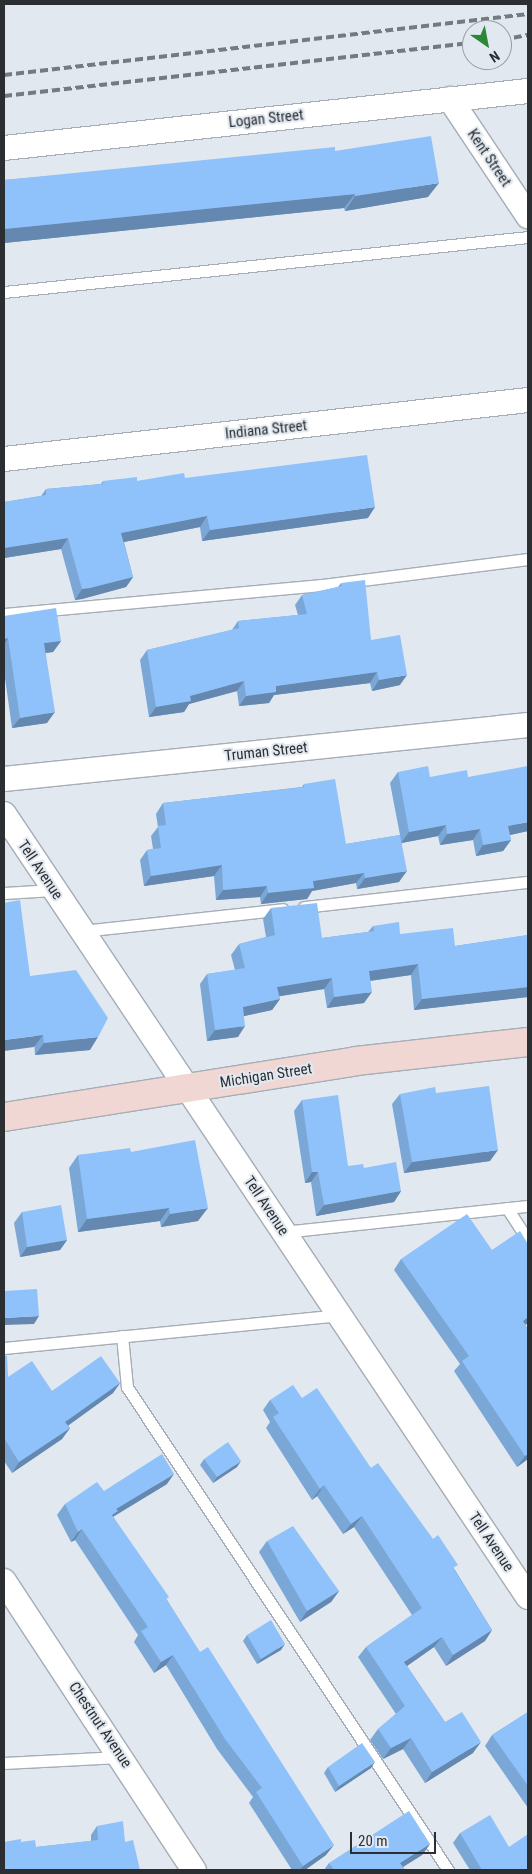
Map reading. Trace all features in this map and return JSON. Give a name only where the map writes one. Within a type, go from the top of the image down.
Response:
[{"type":"main road","name":"Michigan Street","points":[[4,1117],[356,1061],[528,1042]]},
{"type":"street","name":"Logan Street","points":[[4,148],[528,91]]},
{"type":"street","name":"Kent Street","points":[[450,99],[528,216]]},
{"type":"street","name":"Indiana Street","points":[[4,459],[528,400]]},
{"type":"street","name":"Truman Street","points":[[4,779],[528,725]]},
{"type":"street","name":"Tell Avenue","points":[[4,814],[53,890],[528,1597]]},
{"type":"street","name":"Chestnut Avenue","points":[[4,1581],[194,1870]]},
{"type":"lane","points":[[4,292],[528,237]]},
{"type":"lane","points":[[4,614],[322,585],[528,559]]},
{"type":"lane","points":[[82,931],[528,882]]},
{"type":"lane","points":[[4,893],[53,890]]},
{"type":"lane","points":[[283,1232],[528,1206]]},
{"type":"lane","points":[[507,1208],[528,1240]]},
{"type":"lane","points":[[4,1348],[340,1316]]},
{"type":"lane","points":[[122,1336],[128,1387],[448,1870]]},
{"type":"lane","points":[[4,1763],[121,1757]]},
{"type":"building","points":[[431,136],[439,183],[355,196],[355,194],[4,229],[4,180],[335,147],[335,151]]},
{"type":"building","points":[[367,455],[375,507],[210,530],[207,516],[121,533],[133,577],[82,589],[68,538],[4,548],[4,502],[46,495],[46,489],[103,484],[103,481],[137,477],[137,481],[184,473],[185,478]]},
{"type":"building","points":[[365,580],[371,640],[400,635],[407,675],[379,680],[377,672],[276,686],[276,692],[246,696],[244,681],[190,696],[191,701],[156,707],[147,650],[239,628],[238,621],[307,614],[302,595],[342,586],[341,583]]},
{"type":"building","points":[[56,608],[61,641],[44,643],[55,712],[20,718],[8,638],[4,639],[4,616]]},
{"type":"building","points":[[428,766],[430,777],[467,770],[468,777],[528,766],[528,822],[508,826],[511,840],[483,845],[480,829],[447,834],[446,825],[409,832],[398,772]]},
{"type":"building","points":[[335,779],[346,844],[400,835],[407,871],[365,878],[364,873],[313,881],[314,888],[268,893],[267,886],[223,890],[222,865],[151,876],[147,850],[161,848],[158,826],[166,825],[163,803],[304,787],[304,784]]},
{"type":"building","points":[[20,900],[30,976],[76,970],[108,1018],[98,1037],[44,1043],[43,1035],[4,1040],[4,903]]},
{"type":"building","points":[[317,903],[322,938],[374,931],[373,926],[399,922],[400,934],[453,928],[455,946],[528,935],[528,987],[422,999],[418,964],[369,971],[372,992],[334,997],[332,978],[277,987],[280,999],[243,1007],[245,1026],[215,1030],[207,974],[245,968],[239,944],[275,935],[271,908]]},
{"type":"building","points":[[489,1086],[498,1150],[412,1162],[400,1094],[435,1087],[436,1093]]},
{"type":"building","points":[[338,1095],[348,1166],[363,1164],[364,1168],[396,1162],[401,1191],[324,1205],[318,1172],[312,1172],[302,1100]]},
{"type":"building","points":[[195,1140],[208,1208],[170,1214],[169,1208],[87,1219],[78,1155],[130,1148],[131,1152]]},
{"type":"building","points":[[61,1205],[67,1240],[27,1247],[22,1212]]},
{"type":"building","points":[[467,1214],[492,1250],[520,1231],[528,1244],[528,1317],[523,1321],[528,1329],[528,1454],[525,1456],[462,1361],[469,1356],[401,1259]]},
{"type":"building","points":[[37,1289],[39,1316],[4,1318],[4,1291]]},
{"type":"building","points":[[7,1355],[8,1377],[32,1361],[52,1391],[101,1356],[120,1383],[65,1422],[70,1428],[19,1462],[4,1438],[4,1357]]},
{"type":"building","points":[[293,1385],[302,1398],[317,1388],[371,1468],[378,1463],[433,1539],[438,1535],[458,1565],[453,1568],[492,1630],[453,1655],[442,1637],[404,1662],[445,1722],[462,1712],[481,1742],[432,1772],[411,1738],[391,1748],[378,1729],[405,1706],[366,1647],[422,1608],[362,1516],[351,1524],[324,1485],[320,1489],[273,1417],[279,1413],[270,1400]]},
{"type":"building","points":[[228,1442],[241,1461],[217,1477],[204,1459]]},
{"type":"building","points":[[162,1454],[174,1474],[116,1509],[118,1511],[112,1515],[169,1597],[166,1599],[200,1652],[208,1647],[334,1845],[303,1866],[256,1792],[262,1788],[225,1739],[173,1655],[161,1662],[141,1631],[148,1627],[82,1529],[78,1532],[65,1504],[97,1482],[104,1491]]},
{"type":"building","points":[[293,1526],[339,1591],[307,1611],[267,1541]]},
{"type":"building","points":[[271,1620],[285,1644],[261,1659],[247,1635]]},
{"type":"building","points":[[528,1712],[528,1786],[492,1735]]},
{"type":"building","points":[[362,1743],[375,1762],[339,1786],[328,1767]]},
{"type":"building","points":[[409,1811],[430,1844],[400,1863],[405,1870],[334,1870],[329,1863]]},
{"type":"building","points":[[490,1815],[509,1847],[528,1834],[528,1868],[525,1870],[482,1870],[460,1833]]},
{"type":"building","points":[[123,1821],[125,1842],[133,1840],[140,1870],[4,1870],[4,1842],[21,1839],[21,1842],[35,1840],[36,1847],[98,1840],[97,1826]]},
{"type":"railway","points":[[4,75],[528,14]]},
{"type":"railway","points":[[512,38],[528,35]]},
{"type":"railway","points":[[4,96],[462,44]]}]
